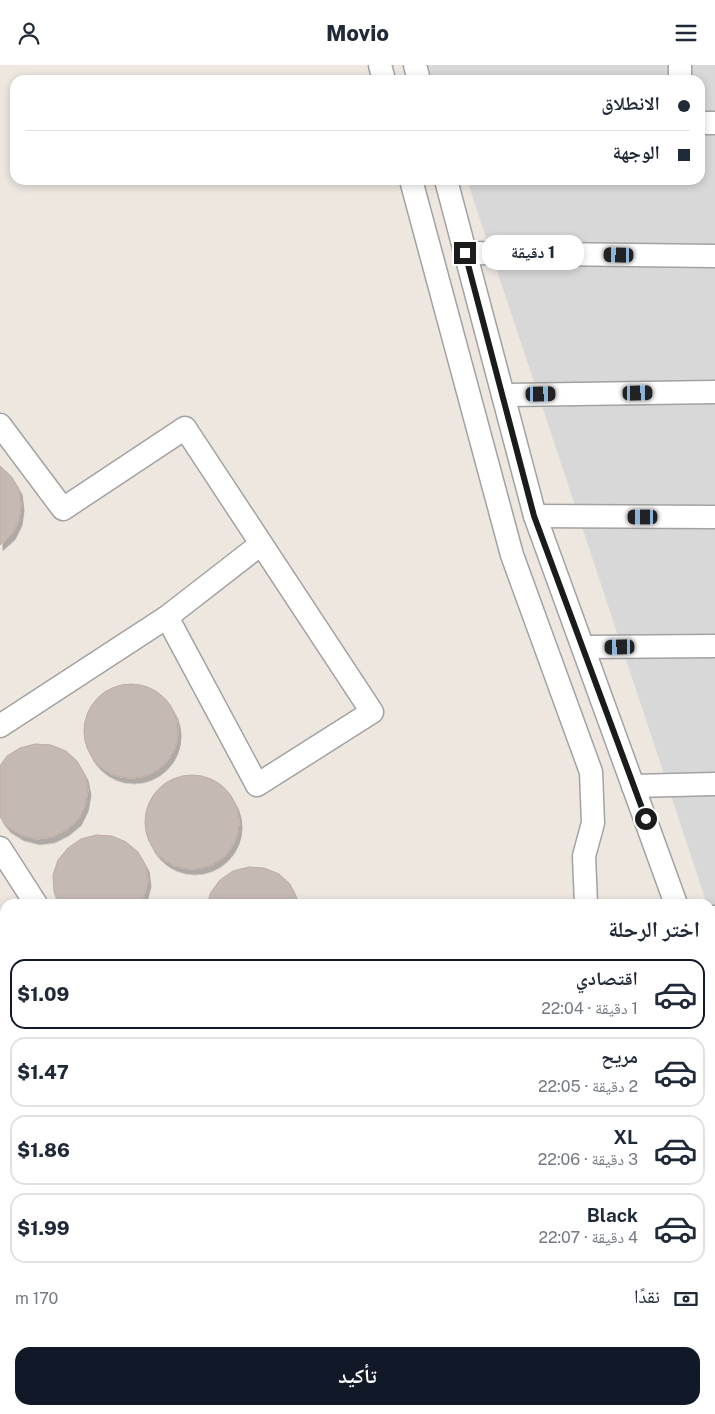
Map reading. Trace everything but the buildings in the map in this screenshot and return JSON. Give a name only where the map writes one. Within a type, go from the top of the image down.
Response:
[{"type":"street","points":[[412,185],[512,555],[591,772],[593,823],[584,855],[586,899]]},
{"type":"street","points":[[447,185],[534,516],[674,899]]},
{"type":"street","points":[[465,253],[715,256]]},
{"type":"street","points":[[502,395],[715,392]]},
{"type":"street","points":[[0,425],[63,509],[185,428],[372,712],[257,785],[167,617]]},
{"type":"street","points":[[534,516],[715,517]]},
{"type":"street","points":[[0,726],[167,617],[261,544]]},
{"type":"street","points":[[582,647],[715,646]]},
{"type":"street","points":[[633,786],[715,784]]},
{"type":"street","points":[[0,848],[33,899]]},
{"type":"shaded area","points":[[428,65],[715,65],[715,899],[705,899],[469,185],[705,185],[705,75],[431,75]]},
{"type":"route","points":[[465,253],[534,516],[646,819]]}]
